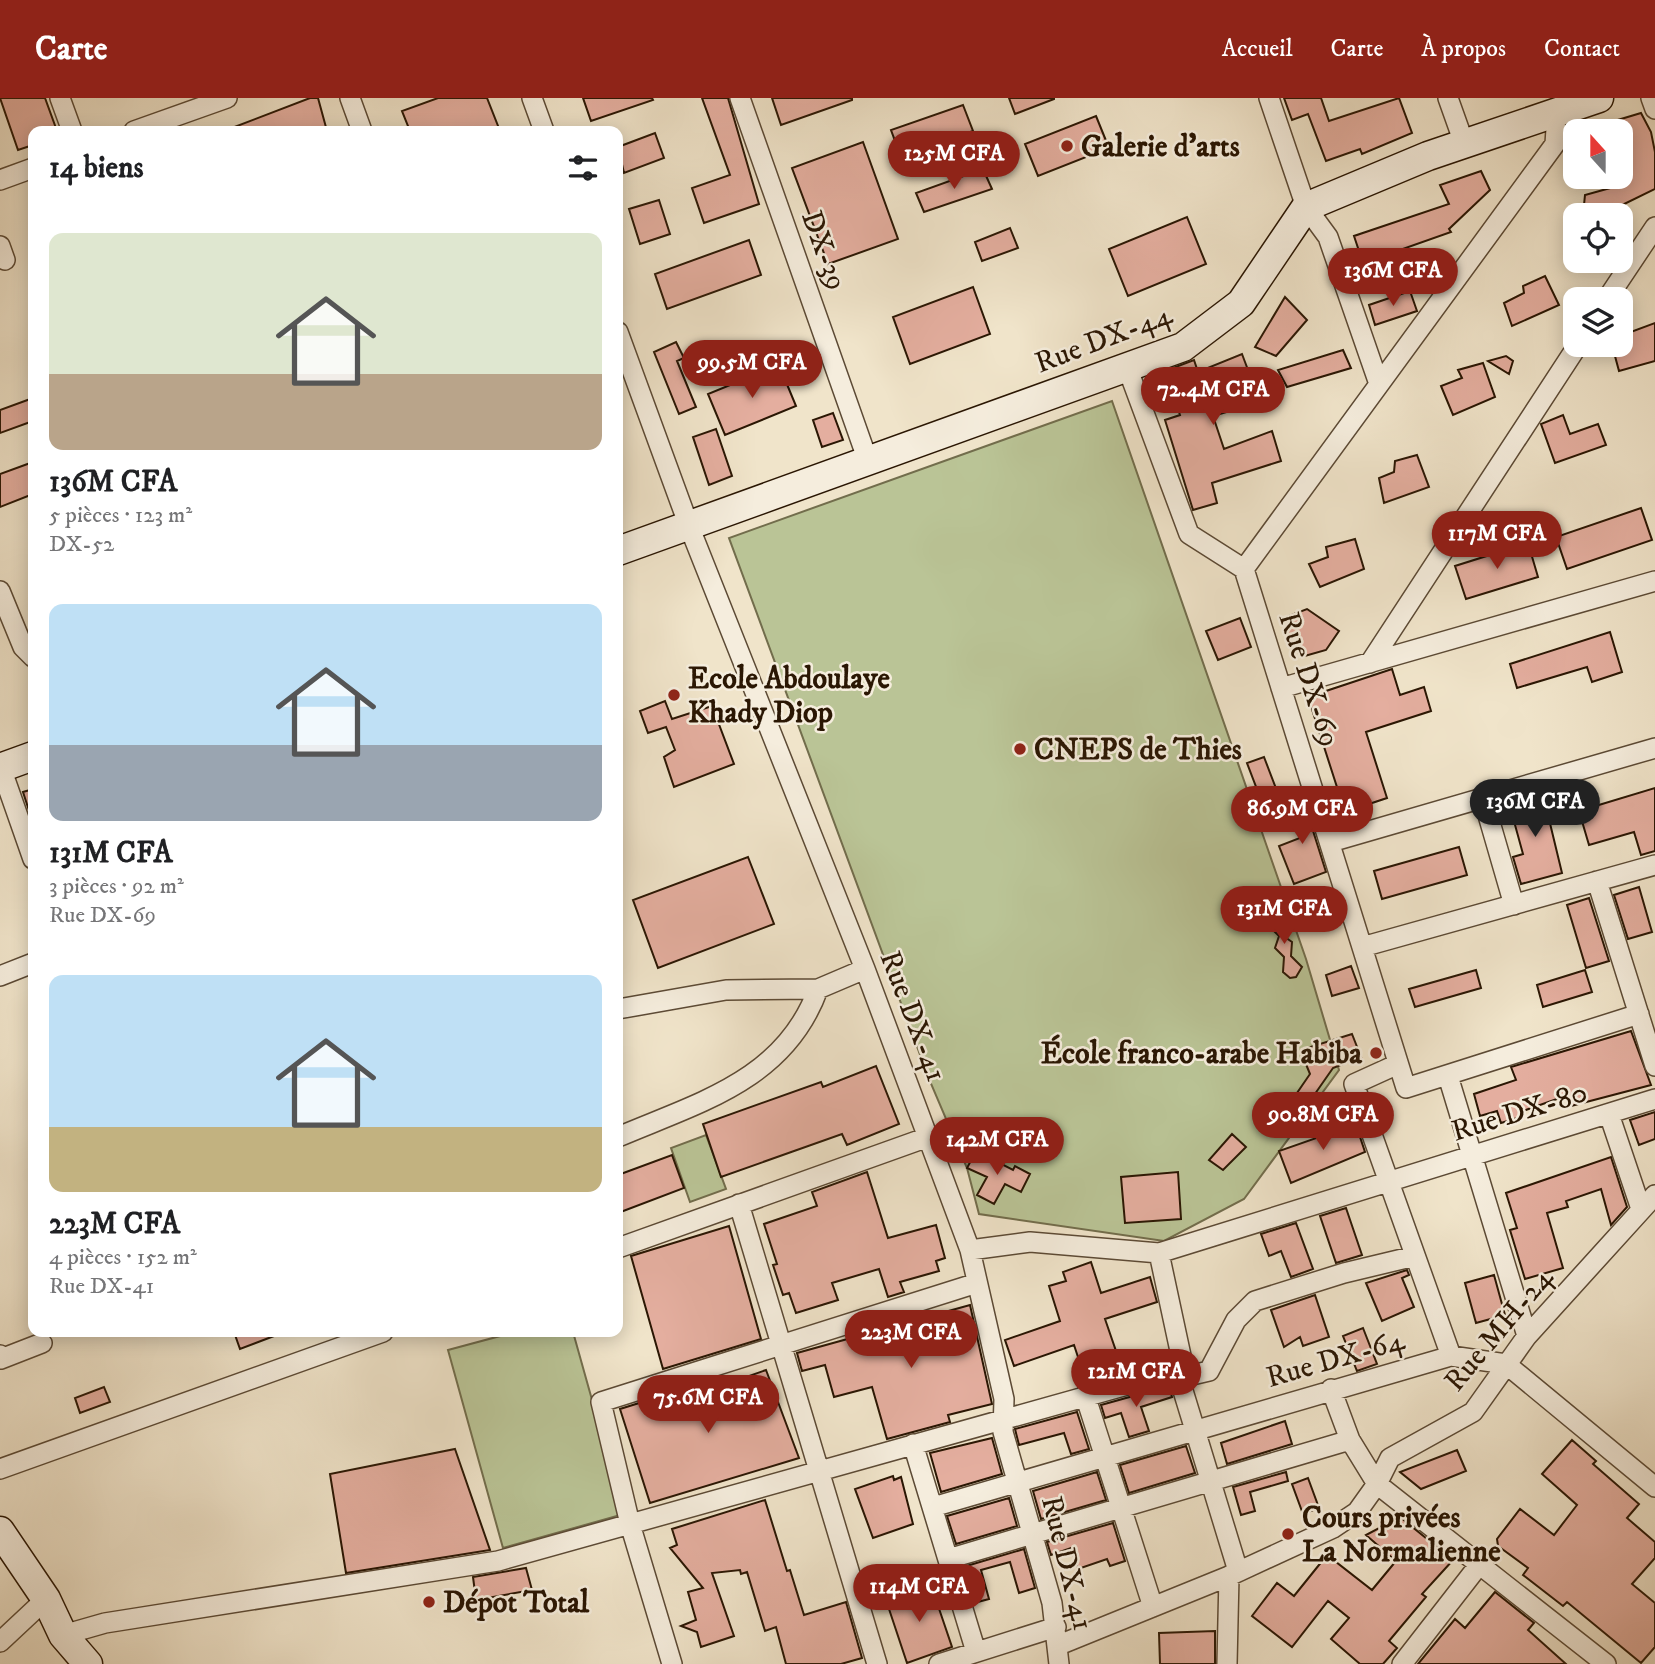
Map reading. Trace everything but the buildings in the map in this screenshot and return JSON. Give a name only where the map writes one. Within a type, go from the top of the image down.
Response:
[{"type":"street","points":[[60,98],[70,126]]},
{"type":"street","points":[[148,126],[227,98]]},
{"type":"street","points":[[350,98],[360,126]]},
{"type":"street","points":[[532,98],[542,126]]},
{"type":"street","name":"DX-39","points":[[740,98],[869,461]]},
{"type":"street","points":[[1269,98],[1306,207],[1328,237],[1379,384]]},
{"type":"street","points":[[1448,98],[1464,143]]},
{"type":"street","points":[[1306,207],[1464,143],[1599,98]]},
{"type":"street","points":[[1651,98],[1655,109]]},
{"type":"street","points":[[1127,367],[1189,534],[1244,569],[1555,144],[1553,113]]},
{"type":"street","points":[[0,180],[28,170]]},
{"type":"street","name":"Rue DX-44","points":[[623,549],[1184,347],[1241,303],[1306,207]]},
{"type":"street","points":[[1616,287],[1653,236]]},
{"type":"street","name":"Rue DX-41","points":[[623,346],[689,526],[865,969],[970,1250],[1004,1399],[1003,1432],[1032,1535],[1058,1645]]},
{"type":"street","points":[[1370,663],[1570,357]]},
{"type":"street","name":"Rue DX-69","points":[[1244,569],[1406,1088],[1448,1076]]},
{"type":"street","points":[[1281,688],[1655,581]]},
{"type":"street","points":[[1,594],[23,647],[28,652]]},
{"type":"street","points":[[1331,842],[1655,748]]},
{"type":"street","points":[[28,758],[1,768],[28,845]]},
{"type":"street","points":[[1483,798],[1514,905]]},
{"type":"street","points":[[1362,947],[1655,865]]},
{"type":"street","points":[[1597,881],[1655,1066]]},
{"type":"street","points":[[0,976],[28,965]]},
{"type":"street","points":[[623,1008],[726,990],[818,989],[865,969]]},
{"type":"street","points":[[623,1135],[706,1099],[752,1074],[781,1053],[808,1017],[818,989]]},
{"type":"street","points":[[1527,1336],[1448,1076],[1639,1014]]},
{"type":"street","points":[[1398,1064],[1354,1084],[1451,1356],[1506,1364],[1655,1487]]},
{"type":"street","name":"Rue DX-80","points":[[1159,1253],[1655,1099]]},
{"type":"street","points":[[1609,1114],[1648,1202]]},
{"type":"street","points":[[623,1246],[928,1137]]},
{"type":"street","name":"Rue MH-24","points":[[939,1664],[976,1652],[1058,1645],[1233,1573],[1342,1523],[1357,1512],[1377,1484],[1390,1458],[1473,1412],[1527,1336],[1648,1202]]},
{"type":"street","points":[[738,1204],[877,1664]]},
{"type":"street","points":[[970,1250],[1030,1241],[1159,1253],[1180,1368],[1233,1573],[1227,1664]]},
{"type":"street","points":[[63,1635],[105,1623],[498,1561],[1180,1368],[1192,1375],[1209,1371],[1236,1320],[1255,1301],[1344,1273],[1415,1256]]},
{"type":"street","points":[[672,1664],[630,1524],[601,1402],[977,1283]]},
{"type":"street","points":[[0,1469],[369,1337]]},
{"type":"street","points":[[0,1355],[1,1359],[42,1343]]},
{"type":"street","name":"Rue DX-64","points":[[933,1507],[1451,1356]]},
{"type":"street","points":[[1331,1389],[1350,1440],[1377,1484],[1603,1663]]},
{"type":"street","points":[[1085,1395],[1153,1607]]},
{"type":"street","points":[[948,1559],[1350,1440]]},
{"type":"street","points":[[913,1444],[976,1652]]},
{"type":"street","points":[[0,1531],[46,1599],[63,1635],[88,1664]]},
{"type":"street","points":[[1402,1664],[1479,1564]]},
{"type":"street","points":[[0,1642],[46,1599]]},
{"type":"green space","name":"CNEPS de Thies","points":[[1112,401],[1306,959],[1339,1070],[1244,1199],[1164,1241],[979,1214],[967,1168],[929,1079],[729,538]]},
{"type":"green space","points":[[706,1135],[726,1189],[690,1202],[671,1148]]},
{"type":"green space","points":[[496,1337],[574,1337],[624,1514],[503,1548],[448,1350]]},
{"type":"place","name":"Galerie d'arts","points":[[1067,146]]},
{"type":"place","name":"Ecole Abdoulaye Khady Diop","points":[[674,695]]},
{"type":"place","name":"CNEPS de Thies","points":[[1020,749]]},
{"type":"place","name":"École franco-arabe Habiba","points":[[1376,1053]]},
{"type":"place","name":"Cours privées La Normalienne","points":[[1288,1534]]},
{"type":"place","name":"Dépot Total","points":[[429,1602]]}]
